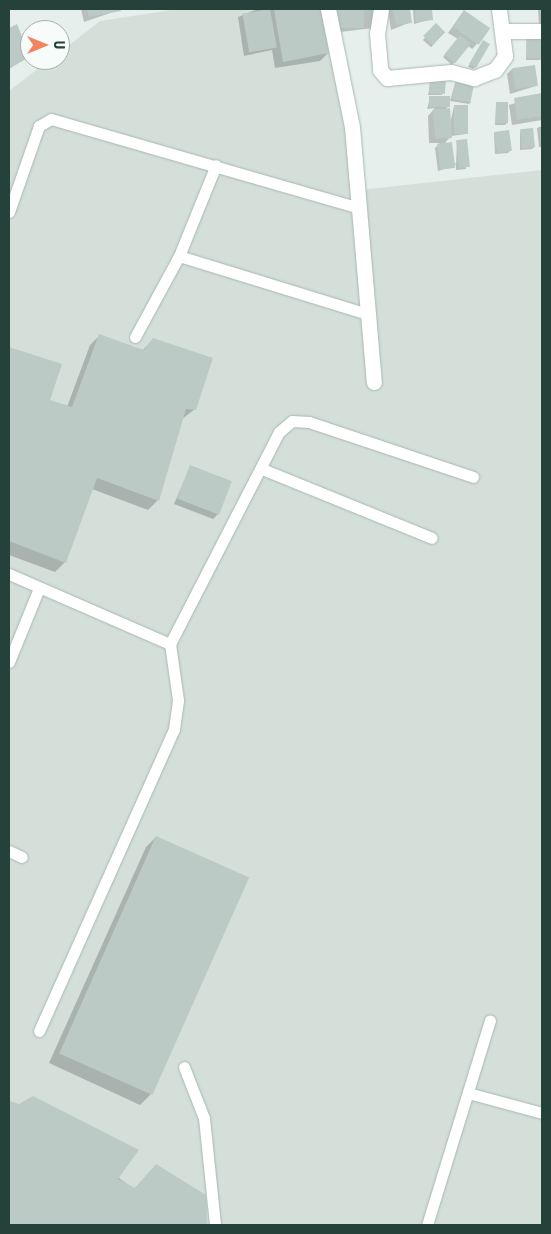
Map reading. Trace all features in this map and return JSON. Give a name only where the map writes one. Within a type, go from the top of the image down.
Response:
[{"type":"street","points":[[328,9],[352,127],[374,382]]},
{"type":"street","points":[[382,9],[376,33],[380,70],[387,78],[451,72],[486,76],[505,56],[499,9]]},
{"type":"street","points":[[502,31],[542,31]]},
{"type":"lane","points":[[9,212],[39,126],[51,118],[216,164],[359,208]]},
{"type":"lane","points":[[136,337],[179,256],[216,164]]},
{"type":"lane","points":[[179,256],[368,314]]},
{"type":"lane","points":[[39,1031],[174,729],[178,700],[170,644],[262,469],[279,432],[292,421],[310,422],[473,477]]},
{"type":"lane","points":[[262,469],[432,538]]},
{"type":"lane","points":[[9,574],[170,644]]},
{"type":"lane","points":[[9,662],[39,588]]},
{"type":"lane","points":[[9,850],[22,857]]},
{"type":"lane","points":[[426,1225],[490,1020]]},
{"type":"lane","points":[[184,1067],[204,1118],[215,1225]]},
{"type":"lane","points":[[468,1092],[542,1113]]},
{"type":"shaded area","points":[[178,9],[328,9],[360,190],[542,170],[542,1225],[9,1225],[9,91],[36,70],[70,70],[70,44],[100,21]]},
{"type":"building","points":[[87,9],[120,9],[121,11],[89,17]]},
{"type":"building","points":[[270,9],[277,47],[249,52],[242,14]]},
{"type":"building","points":[[274,9],[321,9],[329,53],[283,62]]},
{"type":"building","points":[[336,9],[364,9],[364,28],[336,28]]},
{"type":"building","points":[[393,9],[410,9],[412,23],[396,25]]},
{"type":"building","points":[[415,9],[432,9],[433,20],[416,22]]},
{"type":"building","points":[[464,10],[490,28],[479,45],[453,26]]},
{"type":"building","points":[[436,23],[445,32],[432,45],[423,36]]},
{"type":"building","points":[[17,24],[20,32],[20,62],[9,68],[9,28]]},
{"type":"building","points":[[541,34],[542,58],[527,59],[526,35]]},
{"type":"building","points":[[460,35],[471,44],[455,63],[444,54]]},
{"type":"building","points":[[483,40],[490,44],[476,68],[469,64]]},
{"type":"building","points":[[535,65],[538,86],[515,89],[512,68]]},
{"type":"building","points":[[430,77],[446,78],[445,94],[429,93]]},
{"type":"building","points":[[456,78],[475,82],[470,102],[452,99]]},
{"type":"building","points":[[542,93],[542,116],[517,120],[514,98]]},
{"type":"building","points":[[429,96],[450,96],[450,107],[429,107]]},
{"type":"building","points":[[496,102],[508,102],[508,123],[496,123]]},
{"type":"building","points":[[454,105],[468,105],[468,134],[454,134]]},
{"type":"building","points":[[450,108],[452,138],[435,139],[433,109]]},
{"type":"building","points":[[533,128],[535,147],[522,148],[520,129]]},
{"type":"building","points":[[509,130],[512,151],[497,153],[494,132]]},
{"type":"building","points":[[467,139],[470,167],[459,168],[456,140]]},
{"type":"building","points":[[452,142],[455,168],[440,170],[437,144]]},
{"type":"building","points":[[99,334],[144,350],[153,338],[213,358],[196,410],[186,409],[159,501],[97,478],[66,563],[9,541],[9,347],[62,364],[50,400],[72,407]]},
{"type":"building","points":[[190,465],[232,481],[219,515],[177,499]]},
{"type":"building","points":[[156,836],[249,877],[152,1095],[59,1053]]},
{"type":"building","points":[[33,1096],[139,1150],[118,1179],[135,1188],[156,1164],[206,1195],[207,1225],[9,1225],[9,1101],[19,1104]]}]
